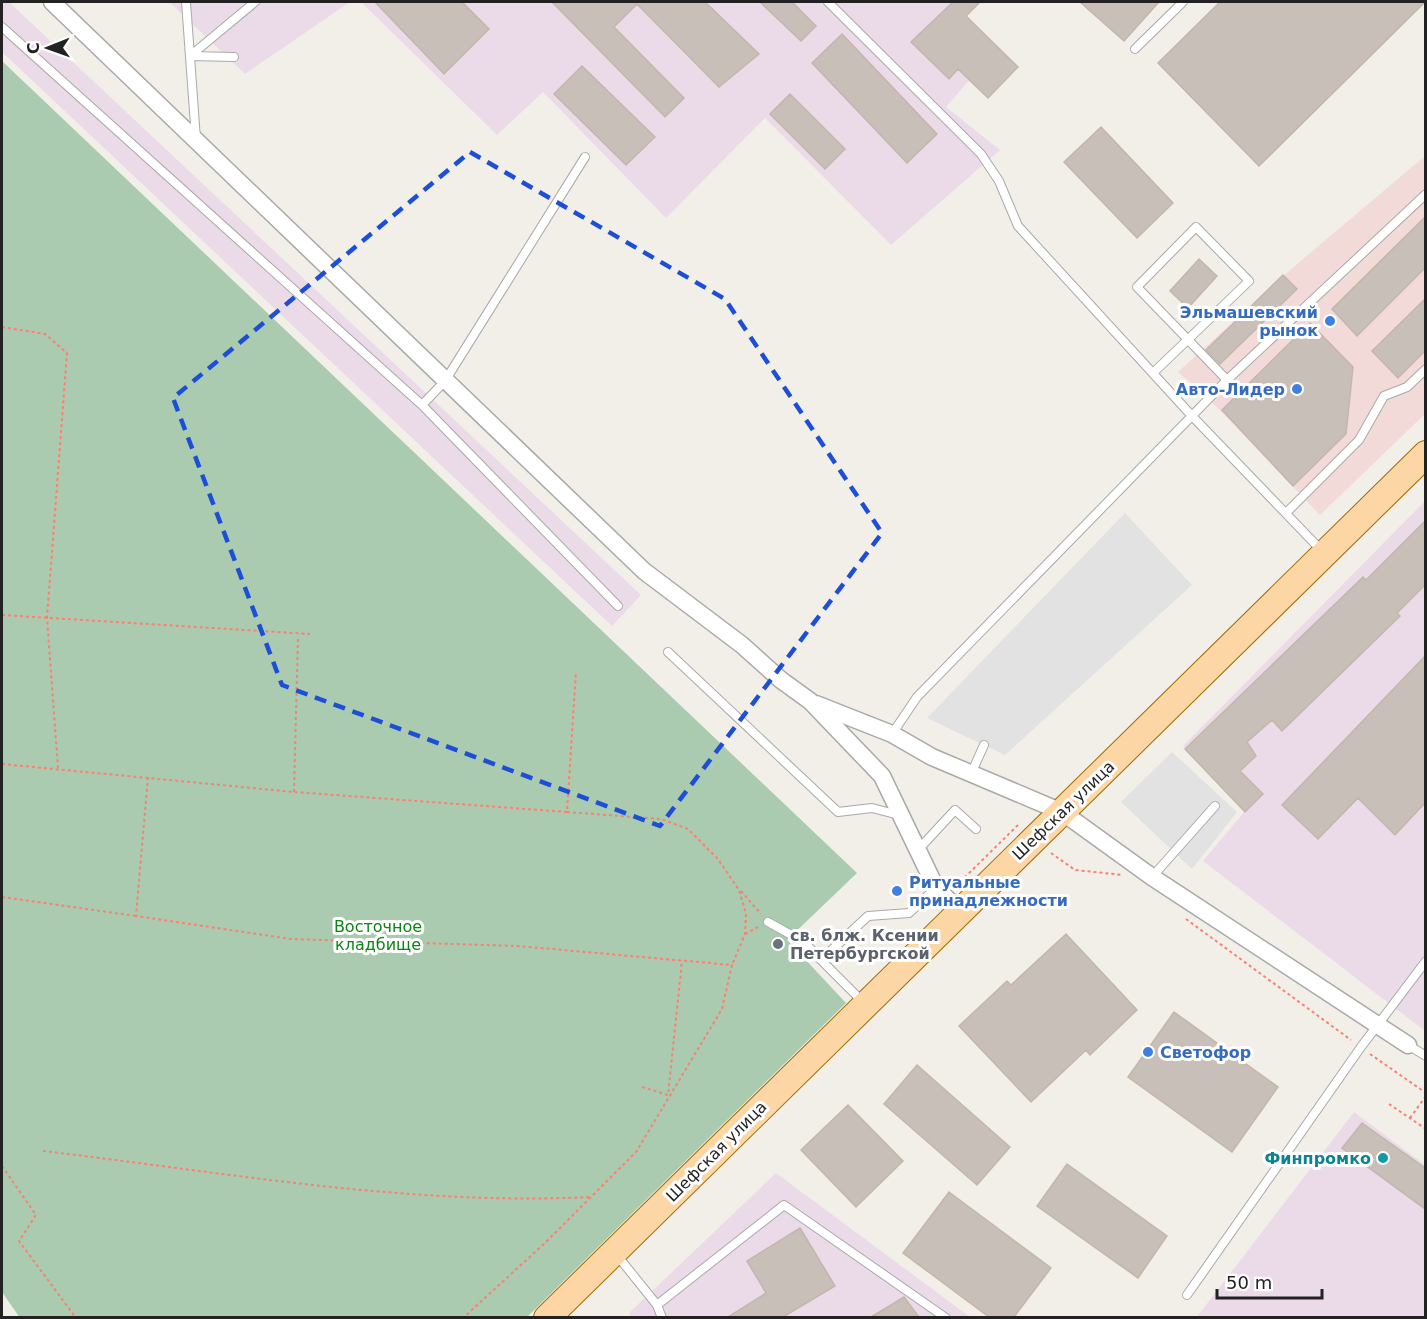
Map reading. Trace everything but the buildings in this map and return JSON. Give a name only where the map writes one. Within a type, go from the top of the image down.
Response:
[{"type":"main road","name":"Шефская улица","points":[[547,1317],[865,1004],[947,899],[1062,812],[1318,546],[1425,454]]},
{"type":"street","points":[[52,2],[644,571],[742,645],[781,680],[810,701],[882,776],[918,851],[947,899]]},
{"type":"street","points":[[810,701],[892,734],[932,757],[1062,812],[1152,877],[1379,1023],[1408,1045]]},
{"type":"lane","points":[[186,2],[196,139]]},
{"type":"lane","points":[[190,56],[255,2]]},
{"type":"lane","points":[[828,2],[981,154],[999,181],[1018,226],[1192,416],[1318,546]]},
{"type":"lane","points":[[1136,49],[1183,2]]},
{"type":"lane","points":[[2,27],[422,405],[618,606]]},
{"type":"lane","points":[[190,56],[234,57]]},
{"type":"lane","points":[[422,405],[445,381],[585,157]]},
{"type":"lane","points":[[892,734],[917,697],[1227,380],[1425,194]]},
{"type":"lane","points":[[1153,374],[1188,340],[1249,281],[1196,227],[1137,286],[1188,340],[1227,380]]},
{"type":"lane","points":[[1286,513],[1359,440],[1384,396],[1407,387],[1425,369]]},
{"type":"lane","points":[[668,652],[838,812],[872,808],[900,815]]},
{"type":"lane","points":[[971,774],[984,745]]},
{"type":"lane","points":[[1152,877],[1215,806]]},
{"type":"lane","points":[[918,851],[955,810],[976,829]]},
{"type":"lane","points":[[821,960],[868,916],[909,913],[947,899]]},
{"type":"lane","points":[[768,922],[804,942],[865,1004]]},
{"type":"lane","points":[[1187,1295],[1361,1047],[1425,961]]},
{"type":"lane","points":[[1408,1045],[1425,1056]]},
{"type":"lane","points":[[657,1305],[784,1205],[946,1317]]},
{"type":"lane","points":[[614,1252],[657,1305],[662,1317]]},
{"type":"path","points":[[2,327],[45,334],[67,353],[47,618],[58,768]]},
{"type":"path","points":[[2,615],[310,634]]},
{"type":"path","points":[[294,792],[298,634]]},
{"type":"path","points":[[567,812],[576,671]]},
{"type":"path","points":[[2,764],[294,792],[661,819],[688,830],[718,859],[739,890],[768,922],[745,934]]},
{"type":"path","points":[[136,916],[148,777]]},
{"type":"path","points":[[947,899],[1020,823]]},
{"type":"path","points":[[1048,851],[1075,870],[1126,875]]},
{"type":"path","points":[[463,1317],[636,1152],[668,1095],[722,1010],[732,964],[745,934],[746,914],[739,890]]},
{"type":"path","points":[[2,897],[291,939],[518,946],[732,964]]},
{"type":"path","points":[[1183,917],[1425,1095],[1410,1118]]},
{"type":"path","points":[[668,1095],[682,961]]},
{"type":"path","points":[[642,1087],[668,1095]]},
{"type":"path","points":[[1389,1104],[1425,1129]]},
{"type":"path","points":[[43,1151],[429,1197],[538,1199],[591,1197]]},
{"type":"path","points":[[2,1166],[36,1215],[20,1241],[76,1317]]},
{"type":"highlighted area","points":[[470,152],[725,299],[882,533],[660,826],[282,685],[173,398]]},
{"type":"shaded area","points":[[2,2],[9,2],[641,595],[612,626],[2,52]]},
{"type":"shaded area","points":[[169,2],[350,2],[245,74]]},
{"type":"shaded area","points":[[361,2],[975,2],[963,18],[992,54],[946,107],[1000,150],[891,245],[765,118],[666,218],[543,92],[497,135]]},
{"type":"shaded area","name":"Эльмашевский рынок","points":[[1425,156],[1425,414],[1320,515],[1209,399],[1178,372],[1290,270]]},
{"type":"shaded area","points":[[1425,501],[1425,1031],[1203,861],[1245,811],[1183,746]]},
{"type":"shaded area","points":[[1125,513],[1192,585],[1005,755],[927,718]]},
{"type":"shaded area","points":[[1172,752],[1237,812],[1192,869],[1121,802]]},
{"type":"shaded area","points":[[1354,1112],[1425,1165],[1425,1317],[1196,1318]]},
{"type":"shaded area","points":[[776,1173],[970,1317],[632,1318],[629,1313]]},
{"type":"green space","name":"Восточное кладбище","points":[[2,61],[857,873],[787,940],[846,1003],[527,1317],[20,1318],[2,1292]]},
{"type":"place","name":"Эльмашевский рынок","points":[[1330,321]]},
{"type":"place","name":"Авто-Лидер","points":[[1297,389]]},
{"type":"place","name":"Ритуальные принадлежности","points":[[897,891]]},
{"type":"place","name":"св. блж. Ксении Петербургской","points":[[778,944]]},
{"type":"place","name":"Светофор","points":[[1148,1052]]},
{"type":"place","name":"Финпромко","points":[[1383,1158]]}]
